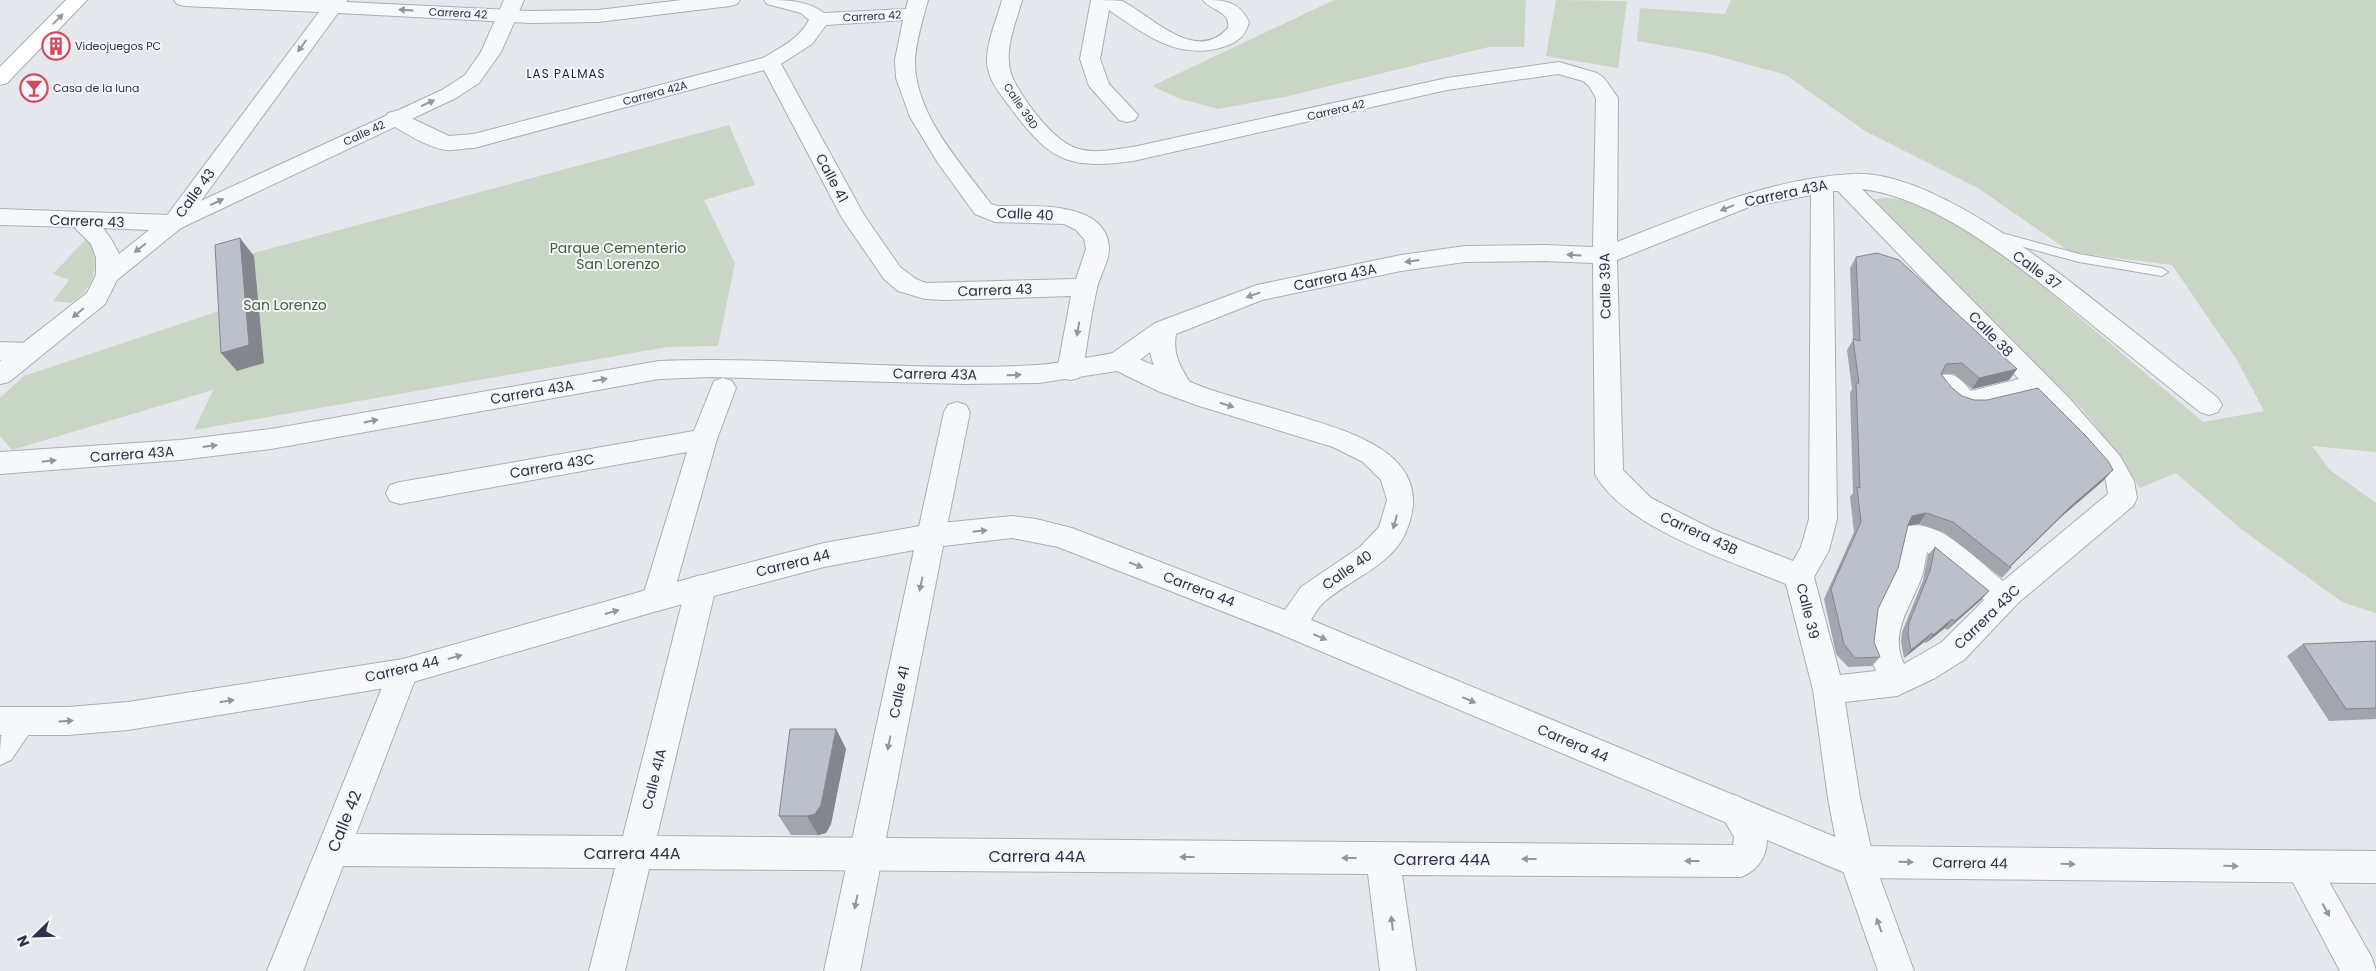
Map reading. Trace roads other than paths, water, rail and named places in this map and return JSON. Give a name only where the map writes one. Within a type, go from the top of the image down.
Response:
[{"type":"main road","points":[[0,79],[76,0]]},
{"type":"street","name":"Carrera 42","points":[[184,0],[511,8],[598,16],[730,0]]},
{"type":"street","points":[[774,0],[808,9],[819,19]]},
{"type":"street","name":"Calle 39D","points":[[1012,0],[1000,45],[998,70],[1014,99],[1037,129],[1055,148]]},
{"type":"street","points":[[1101,0],[1090,59],[1099,86],[1127,115]]},
{"type":"street","points":[[1107,0],[1174,42],[1191,46],[1208,46],[1224,41],[1235,34],[1239,24],[1235,14],[1213,0]]},
{"type":"street","name":"Calle 43","points":[[0,375],[96,298],[108,275],[173,223],[334,3]]},
{"type":"street","name":"Carrera 42","points":[[819,19],[916,7]]},
{"type":"street","name":"Calle 40","points":[[916,7],[904,61],[908,91],[934,140],[983,209],[995,214],[1043,214],[1070,217],[1084,225],[1095,236],[1098,249],[1085,287],[1070,370]]},
{"type":"street","name":"Calle 42","points":[[173,223],[449,94],[472,79],[491,52],[511,8]]},
{"type":"street","name":"Carrera 42A","points":[[396,118],[428,136],[447,142],[474,141],[770,62],[801,43],[815,29],[819,19]]},
{"type":"street","name":"Calle 41","points":[[770,62],[854,218],[892,273],[907,285]]},
{"type":"street","name":"Carrera 42","points":[[1055,148],[1075,156],[1101,159],[1133,154],[1447,84],[1558,68],[1590,77],[1597,82],[1607,98]]},
{"type":"street","name":"Calle 39A","points":[[1607,98],[1605,256],[1609,474]]},
{"type":"street","name":"Carrera 43A","points":[[0,463],[21,463],[180,450],[271,439],[659,370],[710,368],[966,376],[1039,374],[1070,370],[1120,361],[1164,329],[1257,294],[1401,263],[1473,254],[1545,253],[1605,256],[1741,202],[1765,195],[1832,183]]},
{"type":"street","name":"Calle 37","points":[[1832,183],[1886,185],[1930,202],[1980,231],[2044,273],[2209,404]]},
{"type":"street","name":"Calle 38","points":[[1832,183],[2040,384],[2110,464],[2120,480],[2123,498]]},
{"type":"street","name":"Calle 39","points":[[1832,183],[1823,519],[1815,550],[1799,576],[1828,690],[1844,798],[1857,862],[1896,971]]},
{"type":"street","name":"Carrera 43","points":[[0,217],[173,223]]},
{"type":"street","points":[[81,221],[105,245],[110,261],[108,275]]},
{"type":"street","name":"Carrera 43","points":[[907,285],[924,291],[945,292],[1085,287]]},
{"type":"street","points":[[1164,329],[1160,349],[1165,365],[1181,389]]},
{"type":"street","points":[[0,351],[29,352]]},
{"type":"street","name":"Calle 40","points":[[1120,361],[1181,389],[1246,411],[1342,438],[1373,456],[1393,475],[1401,500],[1392,532],[1370,555],[1312,596],[1291,625]]},
{"type":"street","points":[[1948,383],[1963,398],[1969,401],[2040,384]]},
{"type":"street","points":[[657,599],[704,439],[723,388]]},
{"type":"street","name":"Calle 41","points":[[842,971],[957,412]]},
{"type":"street","name":"Carrera 43C","points":[[400,493],[704,439]]},
{"type":"street","name":"Carrera 43B","points":[[1609,474],[1641,506],[1704,538],[1799,576]]},
{"type":"street","name":"Carrera 43C","points":[[1828,690],[1896,682],[1924,669],[1953,650],[2004,599],[2123,498]]},
{"type":"street","name":"Carrera 44","points":[[11,721],[128,716],[403,672],[657,599],[824,555],[931,536],[1012,527],[1062,536],[1291,625],[1857,862],[2376,867]]},
{"type":"street","points":[[1896,682],[1883,652],[1887,619],[1907,578],[1916,535],[1929,538],[2004,599]]},
{"type":"street","name":"Calle 41A","points":[[607,971],[701,587]]},
{"type":"street","name":"Calle 42","points":[[285,971],[403,672]]},
{"type":"street","points":[[0,750],[11,721]]},
{"type":"street","name":"Carrera 44A","points":[[333,850],[1741,861],[1750,852],[1753,841],[1748,827],[1735,811]]},
{"type":"street","points":[[1383,858],[1398,971]]},
{"type":"street","points":[[2302,867],[2359,971]]},
{"type":"lane","points":[[1980,231],[2074,259],[2115,267],[2162,272]]},
{"type":"place","name":"Videojuegos PC","points":[[56,46]]},
{"type":"place","name":"Casa de la luna","points":[[34,88]]},
{"type":"district","name":"LAS PALMAS","points":[[566,74]]},
{"type":"park label","name":"Parque Cementerio San Lorenzo","points":[[618,256]]},
{"type":"park label","name":"San Lorenzo","points":[[285,305]]}]
